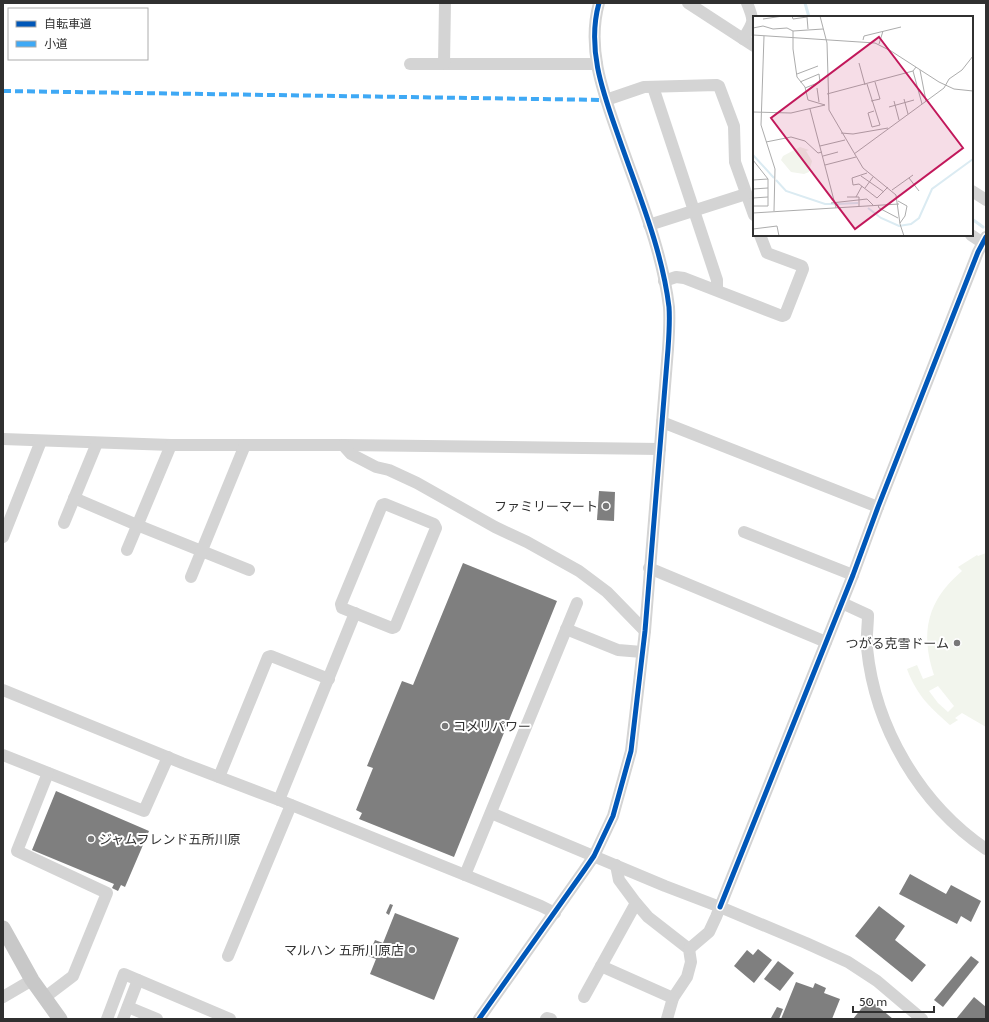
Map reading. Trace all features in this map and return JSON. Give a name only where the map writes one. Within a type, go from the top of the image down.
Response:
[{"type":"main road","points":[[3,928],[32,980],[60,1019]]},
{"type":"street","points":[[444,64],[445,3]]},
{"type":"street","points":[[479,1019],[594,856],[613,816],[631,751],[645,631],[670,325],[669,307],[664,280],[649,225],[606,100],[597,64],[595,23],[599,3]]},
{"type":"street","points":[[688,3],[753,45]]},
{"type":"street","points":[[743,40],[753,22],[747,3]]},
{"type":"street","points":[[410,64],[597,64]]},
{"type":"street","points":[[606,100],[644,87],[719,86],[734,126],[735,162],[753,213]]},
{"type":"street","points":[[654,87],[717,280],[717,290]]},
{"type":"street","points":[[973,192],[986,200]]},
{"type":"street","points":[[649,225],[746,194]]},
{"type":"street","points":[[664,280],[676,277],[684,278],[782,316],[785,315],[803,269],[802,266],[767,254],[760,236]]},
{"type":"street","points":[[689,949],[709,932],[842,603],[878,507],[985,242],[973,236]]},
{"type":"street","points":[[662,422],[878,507]]},
{"type":"street","points":[[3,440],[171,445],[343,444],[660,449]]},
{"type":"street","points":[[3,537],[41,441]]},
{"type":"street","points":[[64,523],[97,443]]},
{"type":"street","points":[[343,444],[351,454],[376,467],[388,470],[417,483],[579,571],[607,592],[645,631]]},
{"type":"street","points":[[127,550],[171,445]]},
{"type":"street","points":[[191,577],[245,445]]},
{"type":"street","points":[[74,498],[249,570]]},
{"type":"street","points":[[385,504],[434,524],[436,528],[395,627],[392,628],[356,613],[342,608],[341,604],[382,505],[385,504]]},
{"type":"street","points":[[744,532],[853,574]]},
{"type":"street","points":[[649,568],[826,642]]},
{"type":"street","points":[[465,875],[577,602]]},
{"type":"street","points":[[842,603],[868,615],[867,647],[872,677],[880,706],[891,735],[907,767],[927,795],[953,824],[986,849]]},
{"type":"street","points":[[228,956],[329,679],[356,613]]},
{"type":"street","points":[[566,629],[618,650],[642,652]]},
{"type":"street","points":[[219,777],[268,657],[271,656],[329,679]]},
{"type":"street","points":[[3,690],[168,757],[285,802],[555,913]]},
{"type":"street","points":[[3,755],[144,810],[168,757]]},
{"type":"street","points":[[44,998],[72,976],[107,893],[17,851],[48,773]]},
{"type":"street","points":[[490,813],[665,886],[806,942],[848,962],[877,981],[922,1019]]},
{"type":"street","points":[[616,865],[619,880],[648,917],[689,949],[691,962],[687,978],[673,998],[667,1019]]},
{"type":"street","points":[[584,997],[636,903]]},
{"type":"street","points":[[601,966],[673,998]]},
{"type":"street","points":[[107,1019],[124,974],[202,1013],[230,1019]]},
{"type":"street","points":[[3,997],[32,980]]},
{"type":"street","points":[[123,1019],[138,980]]},
{"type":"street","points":[[128,1007],[157,1019]]},
{"type":"street","points":[[546,1019],[551,1019]]},
{"type":"shaded area","name":"つがる克雪ドーム","points":[[986,553],[986,727],[962,713],[955,718],[958,720],[950,725],[920,694],[915,687],[907,669],[917,665],[923,679],[934,675],[930,659],[927,631],[934,606],[950,582],[962,571],[958,567],[977,555]],"holes":[[[938,686],[954,706],[948,712],[938,703],[929,691]]]},
{"type":"building","name":"ファミリーマート","points":[[599,491],[615,492],[614,521],[597,520]]},
{"type":"building","name":"コメリパワー","points":[[463,563],[557,601],[454,857],[359,819],[362,813],[356,810],[373,768],[367,766],[402,681],[413,685]]},
{"type":"building","name":"ジャムフレンド五所川原","points":[[56,791],[149,831],[125,887],[121,885],[118,891],[112,888],[114,884],[32,850]]},
{"type":"building","points":[[910,874],[946,894],[951,885],[981,901],[971,922],[961,916],[957,924],[899,894]]},
{"type":"building","points":[[390,904],[393,905],[389,915],[386,913]]},
{"type":"building","points":[[879,906],[905,926],[895,940],[926,965],[912,982],[855,936]]},
{"type":"building","name":"マルハン 五所川原店","points":[[395,913],[459,938],[434,1000],[370,974],[376,959],[368,956],[375,940],[383,943]]},
{"type":"building","points":[[758,949],[772,960],[754,983],[734,966],[747,950],[753,955]]},
{"type":"building","points":[[971,956],[979,962],[943,1007],[934,1000]]},
{"type":"building","points":[[778,961],[794,973],[780,991],[764,979]]},
{"type":"building","points":[[796,982],[813,988],[815,983],[826,988],[824,993],[840,999],[832,1019],[781,1019]]},
{"type":"building","points":[[974,997],[986,1007],[986,1019],[956,1019]]},
{"type":"building","points":[[869,999],[893,1019],[853,1019]]},
{"type":"building","points":[[777,1007],[783,1009],[779,1019],[771,1018]]},
{"type":"waterway","points":[[805,3],[809,16]]},
{"type":"waterway","points":[[973,220],[983,227]]},
{"type":"marked path","points":[[3,91],[606,100]]},
{"type":"cycle path","points":[[479,1019],[594,856],[613,816],[631,751],[645,631],[668,349],[669,307],[666,285],[655,243],[598,72],[595,38],[599,3]]},
{"type":"cycle path","points":[[720,907],[853,575],[878,507],[978,252],[986,237]]},
{"type":"place","name":"ファミリーマート","points":[[606,506]]},
{"type":"place","name":"つがる克雪ドーム","points":[[957,643]]},
{"type":"place","name":"コメリパワー","points":[[445,726]]},
{"type":"place","name":"ジャムフレンド五所川原","points":[[91,839]]},
{"type":"place","name":"マルハン 五所川原店","points":[[412,950]]}]
